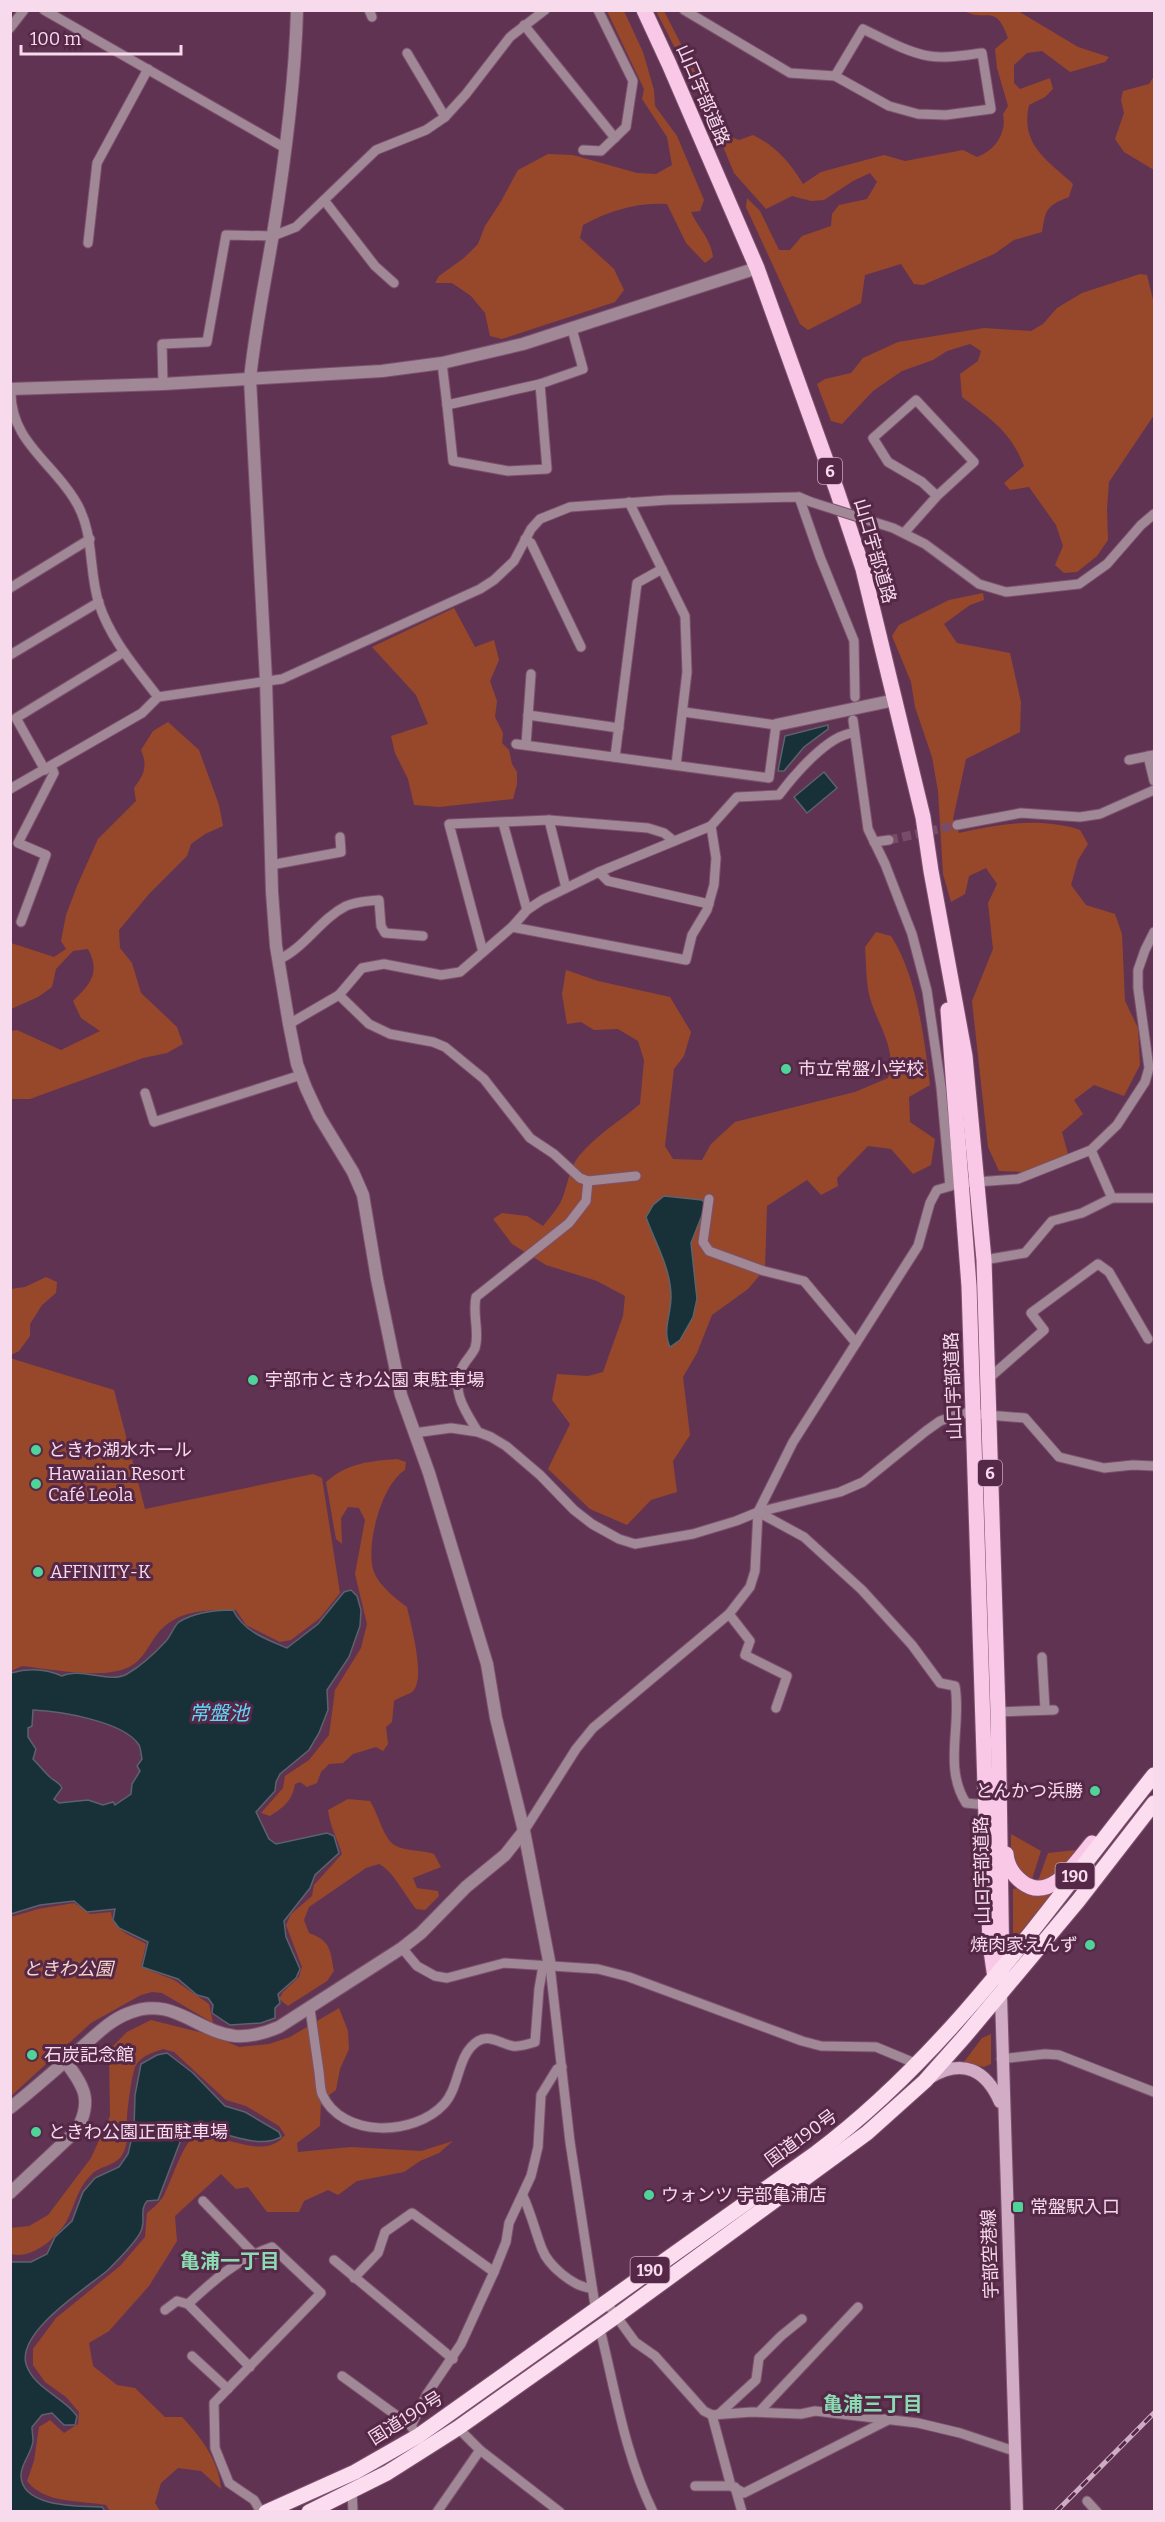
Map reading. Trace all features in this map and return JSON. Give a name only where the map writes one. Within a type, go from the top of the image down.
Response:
[{"type":"highway","name":"国道190号","points":[[263,2511],[355,2472],[600,2306],[843,2132],[879,2102],[917,2064],[999,1970],[1155,1775]]},
{"type":"highway","name":"国道190号","points":[[309,2511],[352,2491],[417,2455],[458,2428],[858,2140],[925,2081],[1000,1996],[1155,1803]]},
{"type":"main road","name":"山口宇部道路","points":[[644,10],[757,268],[837,491],[863,569],[923,818],[965,1056],[984,1260],[988,1379],[981,1414],[986,1805],[990,1944],[999,1970]]},
{"type":"main road","name":"山口宇部道路","points":[[945,953],[956,1184],[969,1286],[981,1414],[998,1712],[1000,1996]]},
{"type":"main road","points":[[1000,1822],[1007,1861],[1013,1875],[1029,1887],[1041,1887],[1058,1882],[1065,1876],[1104,1829],[1130,1806]]},
{"type":"main road","name":"宇部空港線","points":[[1000,1996],[1017,2511]]},
{"type":"main road","points":[[925,2081],[947,2069],[975,2071],[987,2078],[1003,2108]]},
{"type":"street","points":[[10,28],[24,10]]},
{"type":"street","points":[[45,10],[285,148]]},
{"type":"street","points":[[297,10],[294,75],[285,148],[250,379],[266,680],[271,865],[279,960],[289,1024],[301,1075],[312,1102],[353,1172],[363,1195],[377,1279],[401,1395],[429,1473],[487,1664],[496,1718],[524,1831],[562,2067],[570,2142],[591,2288],[600,2306],[600,2327],[625,2438],[640,2486],[653,2511]]},
{"type":"street","points":[[163,384],[162,344],[207,342],[226,235],[273,236],[296,227],[376,150],[426,130],[445,117],[466,94],[496,53],[524,25],[545,10]]},
{"type":"street","points":[[583,150],[601,151],[626,128],[633,81],[598,10]]},
{"type":"street","points":[[684,10],[790,73],[835,76],[889,106],[918,114],[946,115],[992,109],[982,53],[949,57],[929,56],[901,47],[863,29],[835,76]]},
{"type":"street","points":[[524,25],[615,138]]},
{"type":"street","points":[[407,53],[445,117]]},
{"type":"street","points":[[88,243],[97,163],[148,69]]},
{"type":"street","points":[[324,200],[375,266],[394,284]]},
{"type":"street","points":[[158,697],[112,634],[99,602],[86,519],[75,499],[20,432],[11,400],[11,389],[250,379],[382,371],[442,363],[523,344],[757,268]]},
{"type":"street","points":[[447,405],[540,384],[583,369],[572,328]]},
{"type":"street","points":[[442,363],[453,461],[508,471],[547,469],[540,384]]},
{"type":"street","points":[[904,533],[937,495],[974,462],[916,400],[873,438],[888,462],[922,482],[937,495]]},
{"type":"street","points":[[10,789],[141,713],[158,697],[282,679],[480,589],[494,580],[514,561],[525,539],[540,519],[551,513],[583,505],[799,497],[904,533],[926,544],[979,584],[1006,592],[1079,584],[1107,564],[1155,514]]},
{"type":"street","points":[[799,497],[854,641],[855,697]]},
{"type":"street","points":[[628,502],[685,616],[687,672],[676,765]]},
{"type":"street","points":[[10,588],[90,539]]},
{"type":"street","points":[[525,539],[531,543],[581,647]]},
{"type":"street","points":[[615,757],[637,583],[662,569]]},
{"type":"street","points":[[10,655],[99,602]]},
{"type":"street","points":[[21,922],[46,855],[18,843],[54,772],[48,768],[16,718],[123,652]]},
{"type":"street","points":[[531,674],[528,715],[521,744],[769,778],[776,725]]},
{"type":"street","points":[[684,712],[776,725],[895,700]]},
{"type":"street","points":[[528,715],[619,728]]},
{"type":"street","points":[[853,720],[868,829],[885,864],[912,934],[927,991],[956,1184]]},
{"type":"street","points":[[289,1024],[339,995],[362,968],[384,964],[441,975],[460,972],[512,927],[526,910],[599,872],[711,826],[737,796],[779,795],[794,774],[833,738],[844,733],[854,733]]},
{"type":"street","points":[[1129,760],[1151,755],[1155,781]]},
{"type":"street","points":[[957,825],[1021,813],[1080,817],[1100,814],[1155,790]]},
{"type":"street","points":[[483,952],[449,824],[549,820],[648,828],[664,833],[674,841]]},
{"type":"street","points":[[549,820],[566,888]]},
{"type":"street","points":[[503,823],[526,910]]},
{"type":"street","points":[[512,927],[686,960],[692,935],[709,904],[714,885],[716,858],[711,826]]},
{"type":"street","points":[[271,865],[341,852],[340,837]]},
{"type":"street","points":[[874,842],[889,840]]},
{"type":"street","points":[[599,872],[608,881],[709,904]]},
{"type":"street","points":[[279,960],[295,950],[329,918],[345,907],[358,902],[379,900],[381,926],[385,933],[423,936]]},
{"type":"street","points":[[10,2108],[104,2028],[140,2010],[162,2009],[178,2013],[223,2033],[246,2036],[269,2032],[402,1948],[421,1933],[466,1887],[505,1855],[524,1831],[576,1749],[593,1728],[729,1614],[750,1587],[755,1571],[758,1512],[793,1442],[918,1246],[930,1203],[938,1190],[956,1184],[1018,1179],[1090,1150],[1117,1125],[1145,1082],[1149,1068],[1138,988],[1138,970],[1155,932]]},
{"type":"street","points":[[339,995],[369,1024],[379,1029],[390,1034],[433,1042],[446,1047],[484,1079],[530,1138],[588,1181],[636,1176]]},
{"type":"street","points":[[1148,1056],[1155,1044]]},
{"type":"street","points":[[145,1094],[154,1122],[301,1075]]},
{"type":"street","points":[[1090,1150],[1112,1198]]},
{"type":"street","points":[[477,1432],[458,1392],[457,1379],[475,1349],[477,1335],[474,1304],[476,1297],[569,1223],[586,1201],[588,1181]]},
{"type":"street","points":[[984,1260],[1025,1252],[1052,1221],[1082,1213],[1112,1198],[1155,1198]]},
{"type":"street","points":[[709,1199],[703,1242],[709,1251],[764,1271],[804,1281],[856,1343]]},
{"type":"street","points":[[988,1379],[1044,1330],[1031,1313],[1098,1264],[1109,1272],[1148,1339]]},
{"type":"street","points":[[414,1433],[451,1428],[477,1432],[506,1446],[592,1524],[635,1544],[693,1534],[758,1512],[840,1492],[863,1482],[940,1421],[963,1413],[1025,1418],[1059,1457],[1104,1468],[1133,1465],[1155,1466]]},
{"type":"street","points":[[758,1512],[804,1537],[862,1590],[912,1645],[940,1683],[955,1686],[957,1697],[954,1760],[957,1789],[966,1803],[986,1805]]},
{"type":"street","points":[[729,1614],[750,1641],[745,1655],[787,1676],[776,1708]]},
{"type":"street","points":[[998,1712],[1049,1709],[1042,1657]]},
{"type":"street","points":[[402,1948],[417,1966],[435,1976],[447,1978],[504,1963],[598,1970],[629,1977],[802,2041],[821,2046],[876,2047],[917,2064]]},
{"type":"street","points":[[310,2008],[322,2094],[334,2110],[349,2123],[392,2128],[414,2124],[432,2115],[445,2104],[453,2092],[471,2046],[482,2039],[495,2039],[512,2046],[535,2042],[539,1989],[546,1966]]},
{"type":"street","points":[[1001,2059],[1045,2054],[1059,2055],[1155,2092]]},
{"type":"street","points":[[10,2193],[77,2130],[83,2119],[86,2108],[85,2094],[81,2083],[65,2061]]},
{"type":"street","points":[[342,2376],[414,2431],[427,2394],[453,2359],[494,2272],[506,2242],[509,2223],[531,2176],[537,2147],[541,2095],[557,2069],[562,2067]]},
{"type":"street","points":[[523,2196],[547,2259],[582,2288],[591,2288]]},
{"type":"street","points":[[203,2202],[253,2253]]},
{"type":"street","points":[[354,2278],[378,2253],[385,2232],[412,2213],[494,2272]]},
{"type":"street","points":[[188,2304],[224,2271],[253,2253],[272,2247],[321,2293],[214,2403],[215,2448],[229,2483],[254,2500],[263,2511]]},
{"type":"street","points":[[334,2260],[453,2359]]},
{"type":"street","points":[[165,2310],[177,2301],[188,2304],[250,2367]]},
{"type":"street","points":[[600,2306],[615,2317],[635,2342],[655,2356],[704,2411],[716,2414],[759,2412],[801,2414],[815,2411],[918,2423],[960,2433],[1014,2451]]},
{"type":"street","points":[[759,2412],[858,2307]]},
{"type":"street","points":[[716,2414],[756,2380],[759,2358],[802,2319]]},
{"type":"street","points":[[192,2355],[228,2389]]},
{"type":"street","points":[[716,2414],[733,2487],[742,2511]]},
{"type":"street","points":[[695,2486],[733,2487],[744,2493],[889,2420]]},
{"type":"street","points":[[458,2428],[480,2450],[560,2511]]},
{"type":"street","points":[[437,2511],[480,2450]]},
{"type":"street","points":[[352,2491],[353,2511]]},
{"type":"street","points":[[1087,2501],[1097,2511]]},
{"type":"green space","points":[[607,11],[624,11],[643,52],[654,90],[655,106],[677,136],[704,200],[700,211],[691,212],[707,239],[713,257],[705,263],[686,243],[667,204],[644,204],[613,212],[583,225],[580,238],[614,269],[624,290],[615,302],[502,339],[490,336],[485,313],[471,296],[452,283],[435,283],[439,276],[464,258],[478,244],[485,226],[518,170],[548,154],[573,155],[637,173],[656,174],[672,165],[667,137],[642,99],[644,89]]},
{"type":"green space","points":[[656,11],[664,11],[728,136],[739,140],[753,135],[769,144],[782,156],[803,184],[821,172],[884,155],[905,161],[963,150],[977,157],[994,146],[1001,134],[1003,114],[1008,106],[997,68],[995,49],[1008,38],[999,20],[995,17],[964,11],[1018,11],[1078,47],[1109,57],[1105,62],[1070,72],[1042,51],[1027,53],[1014,65],[1014,83],[1020,89],[1050,78],[1053,89],[1045,97],[1029,105],[1028,131],[1045,159],[1073,184],[1069,197],[1048,209],[1042,232],[1014,240],[994,254],[923,285],[914,284],[901,264],[865,275],[861,303],[808,330],[800,324],[746,207],[747,198],[760,211],[779,250],[790,250],[802,236],[831,226],[832,214],[839,205],[867,199],[877,182],[870,173],[824,200],[811,201],[792,196],[766,209],[734,173],[712,120]]},
{"type":"green space","points":[[1154,76],[1154,170],[1124,152],[1115,139],[1124,113],[1121,100],[1123,91],[1149,84]]},
{"type":"green space","points":[[1140,274],[1147,275],[1154,304],[1154,415],[1109,482],[1108,540],[1097,556],[1077,572],[1064,573],[1055,565],[1063,546],[1056,525],[1029,487],[1010,490],[1004,483],[1024,466],[1012,443],[991,419],[962,397],[960,374],[978,361],[981,351],[970,344],[947,351],[933,360],[902,371],[873,391],[842,424],[831,421],[817,384],[825,379],[851,373],[863,358],[898,342],[984,328],[1031,331],[1043,324],[1057,308],[1082,293]]},
{"type":"green space","points":[[983,593],[984,600],[970,605],[944,624],[957,643],[1010,653],[1021,702],[1020,732],[966,759],[953,819],[959,833],[1020,823],[1050,824],[1080,830],[1088,844],[1078,860],[1071,885],[1086,905],[1115,914],[1122,934],[1125,1001],[1138,1028],[1140,1065],[1124,1096],[1094,1085],[1074,1100],[1083,1114],[1062,1132],[1068,1154],[1024,1172],[999,1171],[988,1147],[972,1001],[993,949],[988,903],[997,884],[986,868],[969,876],[965,894],[951,902],[943,874],[938,791],[932,757],[915,707],[911,682],[892,636],[899,625],[949,600]]},
{"type":"green space","points":[[454,608],[475,647],[494,640],[499,660],[490,681],[497,701],[495,717],[503,733],[502,743],[509,750],[512,764],[517,772],[517,784],[513,799],[439,807],[414,805],[408,779],[395,753],[391,736],[428,724],[416,695],[372,647]]},
{"type":"green space","points":[[168,722],[199,750],[219,805],[223,826],[205,834],[191,844],[187,856],[149,894],[119,930],[120,948],[132,963],[141,993],[177,1027],[183,1044],[167,1053],[143,1058],[30,1099],[12,1099],[11,1031],[17,1030],[61,1050],[100,1031],[81,1018],[73,1001],[92,978],[94,965],[88,949],[73,951],[56,969],[52,987],[38,997],[11,1009],[11,943],[54,957],[66,949],[61,941],[66,915],[98,839],[136,801],[134,788],[144,766],[141,750],[153,731]]},
{"type":"green space","points":[[876,932],[891,936],[900,952],[918,1008],[930,1085],[909,1097],[910,1122],[935,1139],[931,1165],[913,1174],[891,1149],[868,1146],[837,1178],[838,1186],[821,1195],[807,1180],[767,1206],[765,1269],[748,1289],[712,1315],[697,1353],[683,1377],[690,1435],[673,1461],[677,1492],[651,1500],[627,1525],[590,1509],[548,1469],[570,1424],[552,1400],[557,1374],[588,1376],[603,1372],[623,1316],[625,1296],[597,1281],[546,1265],[512,1244],[493,1219],[502,1213],[527,1216],[543,1226],[560,1203],[579,1156],[640,1104],[644,1060],[638,1041],[618,1029],[594,1030],[581,1022],[567,1024],[562,994],[566,970],[598,981],[670,997],[691,1032],[684,1056],[674,1069],[665,1146],[673,1159],[702,1160],[711,1144],[735,1122],[855,1092],[888,1078],[891,1067],[888,1044],[871,1000],[867,979],[865,947]]},
{"type":"green space","points":[[46,1277],[57,1282],[56,1293],[42,1305],[30,1324],[30,1336],[19,1351],[11,1355],[11,1289],[25,1287]]},
{"type":"green space","points":[[10,1358],[114,1390],[145,1509],[313,1474],[322,1478],[340,1593],[320,1618],[291,1640],[280,1642],[246,1625],[236,1610],[208,1611],[190,1613],[173,1620],[160,1631],[140,1659],[118,1671],[91,1673],[22,1666],[11,1671]]},
{"type":"green space","points":[[397,1459],[406,1462],[405,1470],[389,1488],[383,1501],[374,1530],[371,1558],[378,1580],[407,1607],[418,1662],[417,1683],[412,1692],[394,1701],[392,1722],[386,1727],[388,1744],[383,1751],[376,1747],[353,1754],[343,1763],[329,1764],[321,1772],[317,1783],[307,1787],[300,1782],[295,1784],[292,1795],[283,1806],[270,1816],[261,1813],[283,1788],[285,1776],[309,1760],[329,1735],[335,1690],[361,1648],[367,1624],[355,1574],[365,1520],[359,1508],[348,1507],[341,1518],[342,1544],[336,1539],[326,1482],[351,1467],[368,1462]]},
{"type":"green space","points":[[348,1799],[370,1801],[384,1832],[396,1846],[434,1854],[441,1867],[413,1878],[417,1888],[438,1891],[439,1896],[425,1910],[416,1909],[394,1878],[379,1864],[366,1868],[309,1907],[304,1920],[309,1933],[326,1943],[332,1957],[334,1971],[327,1981],[288,2006],[279,1999],[299,1977],[302,1967],[286,1925],[291,1914],[312,1896],[314,1885],[342,1854],[328,1810]]},
{"type":"green space","points":[[1011,1834],[1041,1851],[1032,1879],[1038,1881],[1024,1879],[1011,1854]]},
{"type":"green space","points":[[1076,1850],[1077,1852],[1060,1870],[1048,1879],[1038,1881],[1048,1853]]},
{"type":"green space","points":[[1013,1889],[1052,1893],[1013,1939]]},
{"type":"green space","name":"ときわ公園","points":[[74,1903],[90,1914],[111,1912],[119,1928],[146,1944],[141,1967],[174,1980],[209,2004],[213,2023],[162,1993],[152,1992],[141,1995],[91,2023],[11,2096],[11,1917],[38,1909]]},
{"type":"green space","points":[[339,2008],[348,2031],[349,2049],[340,2069],[336,2090],[321,2101],[320,2126],[297,2143],[298,2152],[351,2147],[421,2151],[453,2141],[439,2153],[420,2161],[404,2172],[357,2181],[338,2195],[328,2190],[304,2201],[299,2212],[267,2212],[248,2187],[236,2189],[221,2174],[175,2216],[177,2241],[149,2286],[109,2331],[89,2343],[93,2366],[117,2385],[135,2388],[165,2417],[182,2417],[202,2441],[213,2459],[221,2489],[201,2471],[178,2468],[161,2483],[155,2503],[160,2511],[110,2511],[106,2505],[63,2500],[43,2494],[27,2481],[34,2461],[39,2427],[50,2420],[64,2433],[78,2424],[79,2412],[66,2397],[45,2382],[33,2365],[33,2349],[56,2318],[120,2266],[145,2237],[147,2213],[163,2197],[188,2143],[192,2140],[216,2138],[253,2146],[265,2146],[276,2143],[285,2135],[279,2126],[246,2106],[226,2100],[174,2052],[163,2049],[152,2053],[141,2059],[134,2069],[128,2108],[127,2142],[122,2155],[119,2159],[95,2171],[87,2179],[66,2222],[56,2235],[34,2251],[26,2254],[11,2254],[10,2228],[29,2226],[48,2215],[91,2158],[110,2116],[109,2050],[127,2032],[151,2020],[211,2035],[239,2047],[269,2044],[290,2037]]},
{"type":"green space","points":[[991,2034],[991,2064],[984,2067],[964,2062],[982,2038]]},
{"type":"water","points":[[828,725],[828,729],[804,747],[784,771],[778,771],[785,736]]},
{"type":"water","points":[[824,772],[837,788],[807,813],[794,797]]},
{"type":"water","points":[[664,1196],[702,1200],[706,1205],[691,1243],[697,1299],[693,1317],[680,1340],[670,1347],[667,1328],[671,1304],[670,1286],[665,1266],[646,1217],[653,1205]]},
{"type":"water","name":"常盤池","points":[[351,1590],[357,1596],[361,1610],[360,1626],[349,1657],[327,1690],[328,1710],[319,1733],[309,1750],[280,1774],[275,1791],[256,1812],[269,1839],[276,1844],[327,1833],[334,1836],[339,1853],[315,1875],[310,1888],[284,1921],[286,1937],[300,1969],[296,1978],[278,1994],[280,2003],[275,2008],[275,2018],[261,2023],[230,2025],[212,2013],[213,2005],[208,1998],[197,1995],[178,1979],[142,1967],[148,1942],[119,1928],[113,1920],[115,1909],[87,1912],[74,1901],[40,1905],[11,1914],[11,1673],[36,1670],[49,1671],[62,1676],[78,1673],[120,1677],[153,1655],[168,1639],[179,1622],[198,1614],[219,1610],[233,1610],[249,1629],[287,1648],[318,1624],[344,1592]],"holes":[[[33,1710],[90,1719],[120,1730],[131,1737],[139,1745],[142,1759],[137,1766],[140,1771],[132,1784],[131,1794],[115,1805],[113,1802],[103,1805],[88,1800],[59,1803],[54,1799],[62,1788],[33,1759],[36,1749],[28,1737],[28,1728],[32,1726]]]},
{"type":"water","points":[[167,2053],[193,2073],[225,2106],[245,2112],[279,2132],[281,2137],[269,2141],[257,2141],[205,2131],[193,2132],[182,2137],[158,2200],[147,2201],[145,2204],[139,2235],[108,2270],[56,2311],[32,2338],[26,2351],[26,2364],[30,2373],[77,2416],[75,2425],[64,2425],[52,2413],[42,2415],[32,2427],[33,2441],[21,2472],[24,2486],[41,2500],[67,2505],[102,2507],[105,2511],[11,2511],[11,2262],[31,2262],[47,2254],[55,2237],[72,2221],[83,2192],[95,2178],[119,2167],[128,2154],[134,2129],[135,2095],[141,2064],[157,2055]]},
{"type":"tunnel","points":[[889,840],[957,825]]},
{"type":"railway","points":[[1056,2512],[1154,2413]]},
{"type":"place","name":"市立常盤小学校","points":[[786,1069]]},
{"type":"place","name":"宇部市ときわ公園 東駐車場","points":[[253,1380]]},
{"type":"place","name":"ときわ湖水ホール","points":[[36,1450]]},
{"type":"place","name":"Hawaiian Resort Café Leola","points":[[36,1484]]},
{"type":"place","name":"AFFINITY-K","points":[[38,1572]]},
{"type":"place","name":"とんかつ浜勝","points":[[1095,1791]]},
{"type":"place","name":"焼肉家えんず","points":[[1090,1945]]},
{"type":"place","name":"石炭記念館","points":[[32,2055]]},
{"type":"place","name":"ときわ公園正面駐車場","points":[[36,2132]]},
{"type":"place","name":"ウォンツ 宇部亀浦店","points":[[649,2195]]},
{"type":"place","name":"常盤駅入口","points":[[1018,2207]]},
{"type":"district","name":"亀浦一丁目","points":[[230,2261]]},
{"type":"district","name":"亀浦三丁目","points":[[873,2404]]}]
